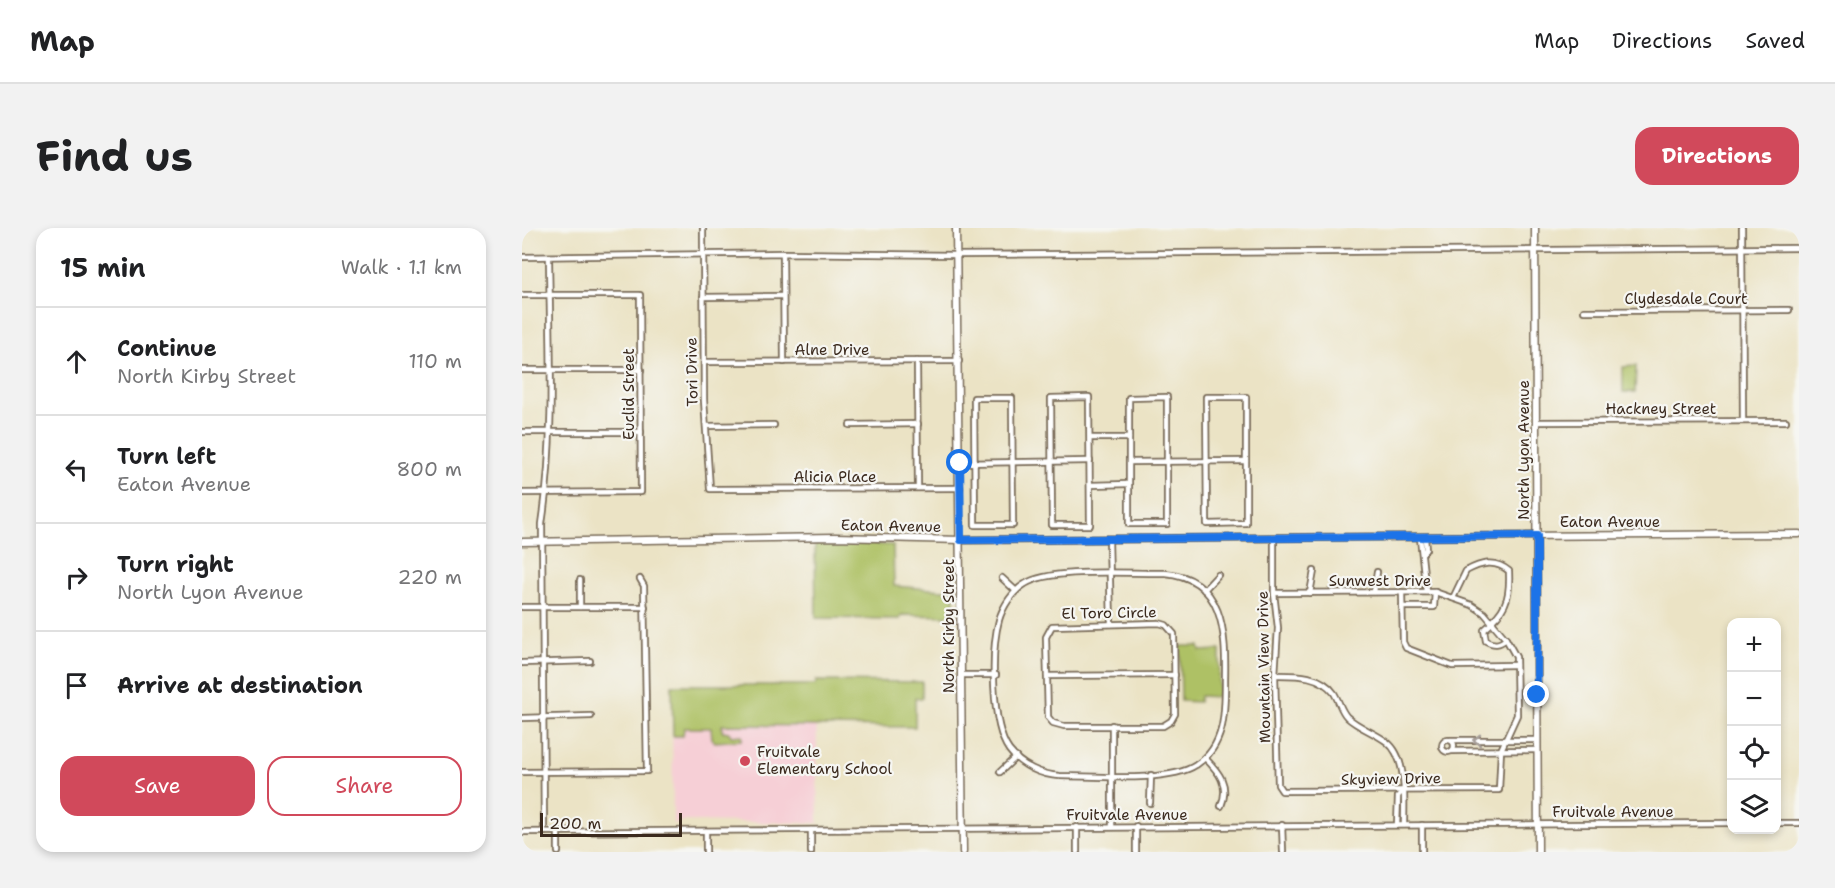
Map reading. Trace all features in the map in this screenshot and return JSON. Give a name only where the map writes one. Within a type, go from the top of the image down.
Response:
[{"type":"street","name":"Tori Drive","points":[[703,228],[704,362],[710,489]]},
{"type":"street","name":"North Kirby Street","points":[[957,228],[963,852]]},
{"type":"street","name":"North Lyon Avenue","points":[[1535,228],[1538,852]]},
{"type":"street","points":[[1742,228],[1743,421]]},
{"type":"street","points":[[522,258],[783,253],[956,255],[1799,248]]},
{"type":"street","points":[[783,253],[784,362]]},
{"type":"street","points":[[544,832],[542,542],[550,370],[549,257]]},
{"type":"street","points":[[522,295],[549,295]]},
{"type":"street","name":"Euclid Street","points":[[546,493],[641,492],[640,295],[549,295]]},
{"type":"street","points":[[703,297],[783,296]]},
{"type":"street","name":"Clydesdale Court","points":[[1584,311],[1789,310]]},
{"type":"street","points":[[917,361],[918,488]]},
{"type":"street","name":"Alne Drive","points":[[704,362],[959,361]]},
{"type":"street","points":[[522,370],[641,370]]},
{"type":"street","points":[[1089,397],[1090,438],[1090,525],[1052,525],[1051,398],[1089,397]]},
{"type":"street","points":[[1167,397],[1167,461],[1167,524],[1130,524],[1128,398],[1167,397]]},
{"type":"street","points":[[1206,397],[1246,397],[1246,461],[1246,523],[1207,524],[1206,397]]},
{"type":"street","points":[[974,398],[1012,398],[1012,462],[1014,525],[975,525],[974,398]]},
{"type":"street","name":"Hackney Street","points":[[1536,422],[1786,421]]},
{"type":"street","points":[[850,425],[918,424]]},
{"type":"street","points":[[706,426],[774,425]]},
{"type":"street","points":[[522,432],[641,432]]},
{"type":"street","points":[[1090,438],[1129,438]]},
{"type":"street","points":[[960,463],[1090,461]]},
{"type":"street","points":[[1129,462],[1246,461]]},
{"type":"street","points":[[1090,485],[1129,484]]},
{"type":"street","name":"Alicia Place","points":[[710,489],[960,488]]},
{"type":"street","points":[[522,493],[546,493]]},
{"type":"street","name":"Eaton Avenue","points":[[522,542],[835,537],[961,540],[1799,534]]},
{"type":"street","name":"Mountain View Drive","points":[[1274,538],[1274,593],[1278,628],[1275,675],[1278,785],[1284,793]]},
{"type":"street","points":[[1423,538],[1420,549],[1423,552],[1426,592]]},
{"type":"street","points":[[1109,539],[1111,624]]},
{"type":"street","points":[[1453,598],[1466,571],[1485,564],[1503,566],[1509,571],[1507,605],[1484,630],[1486,641],[1492,645],[1506,639]]},
{"type":"street","points":[[1310,593],[1314,572]]},
{"type":"street","points":[[1374,592],[1377,572]]},
{"type":"street","points":[[1054,574],[1177,574],[1204,590],[1217,608],[1225,628],[1226,641],[1224,720],[1218,741],[1205,758],[1173,775],[1049,775],[1031,768],[1016,757],[1003,739],[997,722],[996,675],[999,620],[1016,591],[1035,579],[1054,574]]},
{"type":"street","points":[[1204,590],[1218,575]]},
{"type":"street","points":[[1002,578],[1016,591]]},
{"type":"street","points":[[522,772],[647,771],[645,607],[644,586],[640,579]]},
{"type":"street","points":[[580,580],[580,607]]},
{"type":"street","points":[[1402,592],[1403,642],[1406,648],[1452,666],[1516,665]]},
{"type":"street","points":[[1402,607],[1434,607],[1435,592]]},
{"type":"street","name":"Sunwest Drive","points":[[1274,593],[1435,592],[1472,605],[1493,622],[1516,657],[1517,716],[1504,741],[1498,790]]},
{"type":"street","points":[[522,607],[645,607]]},
{"type":"street","name":"El Toro Circle","points":[[1159,623],[1172,629],[1175,714],[1171,721],[1163,726],[1064,726],[1053,723],[1048,717],[1046,638],[1052,626],[1111,624],[1159,623]]},
{"type":"street","points":[[522,663],[590,662]]},
{"type":"street","points":[[962,675],[996,675]]},
{"type":"street","points":[[1047,676],[1175,675]]},
{"type":"street","points":[[1275,675],[1297,675],[1322,681],[1333,693],[1345,716],[1388,742],[1400,764],[1404,825]]},
{"type":"street","points":[[522,718],[591,716]]},
{"type":"street","points":[[1112,725],[1112,827]]},
{"type":"street","points":[[1517,740],[1517,750]]},
{"type":"street","points":[[1538,740],[1445,741],[1443,746],[1447,752],[1538,750]]},
{"type":"street","points":[[1450,741],[1454,746],[1452,751]]},
{"type":"street","points":[[1000,772],[1016,757]]},
{"type":"street","points":[[1205,758],[1224,781],[1225,790],[1221,806]]},
{"type":"street","points":[[1150,775],[1150,803]]},
{"type":"street","name":"Skyview Drive","points":[[1284,793],[1498,790]]},
{"type":"street","points":[[1397,825],[1398,796],[1402,792]]},
{"type":"street","name":"Fruitvale Avenue","points":[[522,832],[1727,823]]},
{"type":"street","points":[[1781,823],[1799,823]]},
{"type":"street","points":[[1282,825],[1283,852]]},
{"type":"street","points":[[1422,825],[1422,852]]},
{"type":"street","points":[[1136,826],[1136,852]]},
{"type":"street","points":[[1077,827],[1077,852]]},
{"type":"street","points":[[811,830],[811,852]]},
{"type":"street","points":[[706,831],[706,852]]},
{"type":"street","points":[[558,832],[558,852]]},
{"type":"shaded area","name":"Fruitvale Elementary School","points":[[672,685],[816,685],[818,823],[683,821],[673,824]]},
{"type":"green space","points":[[1636,366],[1635,392],[1623,392],[1623,367]]},
{"type":"green space","points":[[815,542],[893,545],[894,586],[954,591],[954,616],[901,615],[900,619],[816,618]]},
{"type":"green space","points":[[1180,646],[1199,646],[1200,651],[1220,650],[1219,697],[1200,696],[1199,702],[1181,701]]},
{"type":"green space","points":[[816,681],[922,682],[922,698],[915,698],[915,727],[722,725],[722,731],[729,732],[731,736],[742,735],[742,740],[715,742],[712,739],[711,728],[684,728],[683,736],[673,736],[672,685],[816,685]]},
{"type":"place","name":"Fruitvale Elementary School","points":[[745,761]]},
{"type":"route","points":[[960,463],[961,540],[1537,536],[1537,695]]}]
